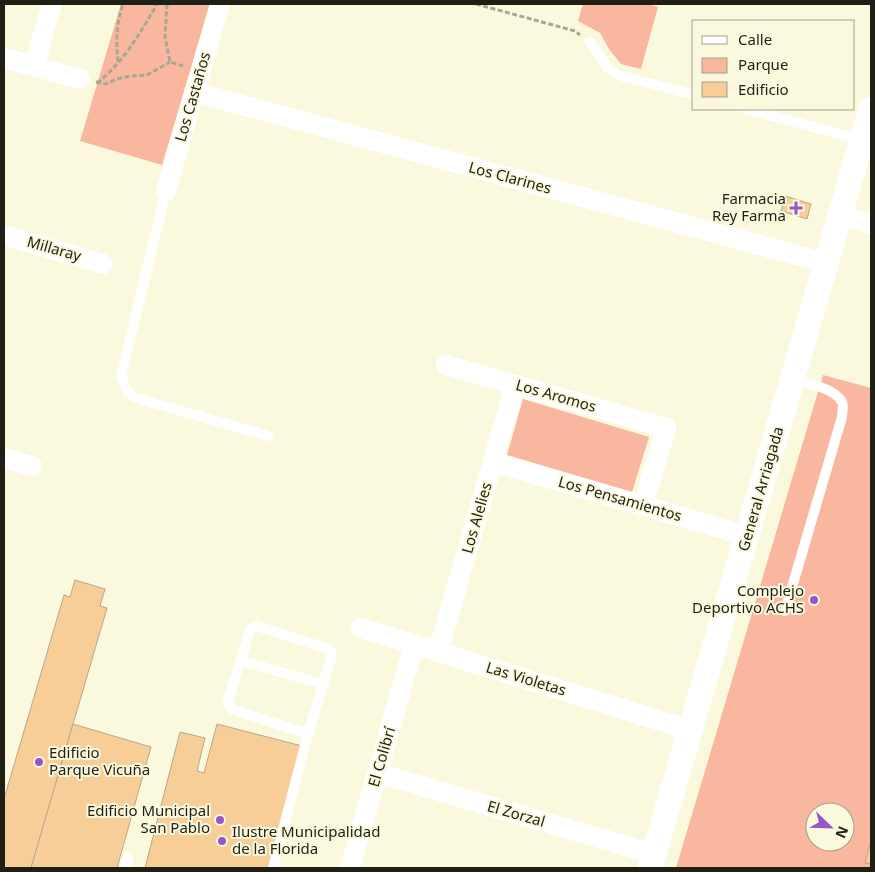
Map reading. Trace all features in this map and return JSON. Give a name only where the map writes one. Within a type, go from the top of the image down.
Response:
[{"type":"street","points":[[34,66],[52,4]]},
{"type":"street","name":"Los Castaños","points":[[166,191],[220,4]]},
{"type":"street","points":[[4,58],[89,81]]},
{"type":"street","name":"Los Clarines","points":[[194,92],[826,263]]},
{"type":"street","name":"General Arriagada","points":[[652,861],[871,109]]},
{"type":"street","points":[[840,215],[871,224]]},
{"type":"street","name":"Millaray","points":[[4,235],[103,264]]},
{"type":"street","name":"Los Aromos","points":[[446,365],[666,428],[643,506]]},
{"type":"street","name":"Los Alelies","points":[[438,652],[516,385]]},
{"type":"street","points":[[4,458],[32,466]]},
{"type":"street","name":"Los Pensamientos","points":[[493,462],[747,536]]},
{"type":"street","name":"Las Violetas","points":[[361,628],[690,730]]},
{"type":"street","name":"El Colibrí","points":[[350,868],[414,645]]},
{"type":"street","name":"El Zorzal","points":[[378,773],[652,861]]},
{"type":"lane","points":[[590,42],[608,68],[618,75],[692,94]]},
{"type":"lane","points":[[750,110],[862,140]]},
{"type":"lane","points":[[166,191],[121,376],[126,389],[133,397],[268,436]]},
{"type":"lane","points":[[785,611],[842,417],[843,403],[836,394],[792,380]]},
{"type":"lane","points":[[273,868],[308,734],[331,658],[331,652],[326,648],[256,626],[250,630],[228,701],[229,706],[232,709],[308,734]]},
{"type":"lane","points":[[241,661],[323,684]]},
{"type":"lane","points":[[125,868],[128,858]]},
{"type":"path","points":[[118,62],[116,29],[124,4]]},
{"type":"path","points":[[89,81],[106,76],[130,47],[157,4]]},
{"type":"path","points":[[167,4],[165,37],[170,62]]},
{"type":"path","points":[[476,4],[575,31],[590,42]]},
{"type":"path","points":[[89,81],[106,84],[130,76],[147,75],[170,62],[200,72]]},
{"type":"green space","points":[[121,4],[210,4],[162,165],[80,141]]},
{"type":"green space","points":[[583,4],[648,4],[658,7],[641,69],[621,64],[609,49],[600,33],[578,21]]},
{"type":"green space","name":"Complejo Deportivo ACHS","points":[[823,375],[871,388],[871,868],[676,868]]},
{"type":"green space","points":[[523,399],[649,437],[632,492],[507,455]]},
{"type":"building","name":"Farmacia Rey Farma","points":[[785,196],[811,204],[807,219],[781,211]]},
{"type":"building","name":"Edificio Parque Vicuña","points":[[75,580],[105,589],[100,606],[107,608],[31,868],[4,868],[4,799],[64,595],[70,597]]},
{"type":"building","points":[[73,724],[151,747],[117,868],[31,868]]},
{"type":"building","name":"Edificio Municipal San Pablo","points":[[217,724],[302,746],[271,868],[145,868],[180,732],[205,738],[197,771],[204,773]]},
{"type":"building","points":[[871,840],[871,864],[865,863]]},
{"type":"place","name":"Farmacia Rey Farma","points":[[796,208]]},
{"type":"place","name":"Complejo Deportivo ACHS","points":[[814,600]]},
{"type":"place","name":"Edificio Parque Vicuña","points":[[39,762]]},
{"type":"place","name":"Edificio Municipal San Pablo","points":[[220,820]]},
{"type":"place","name":"Ilustre Municipalidad de la Florida","points":[[222,841]]}]
